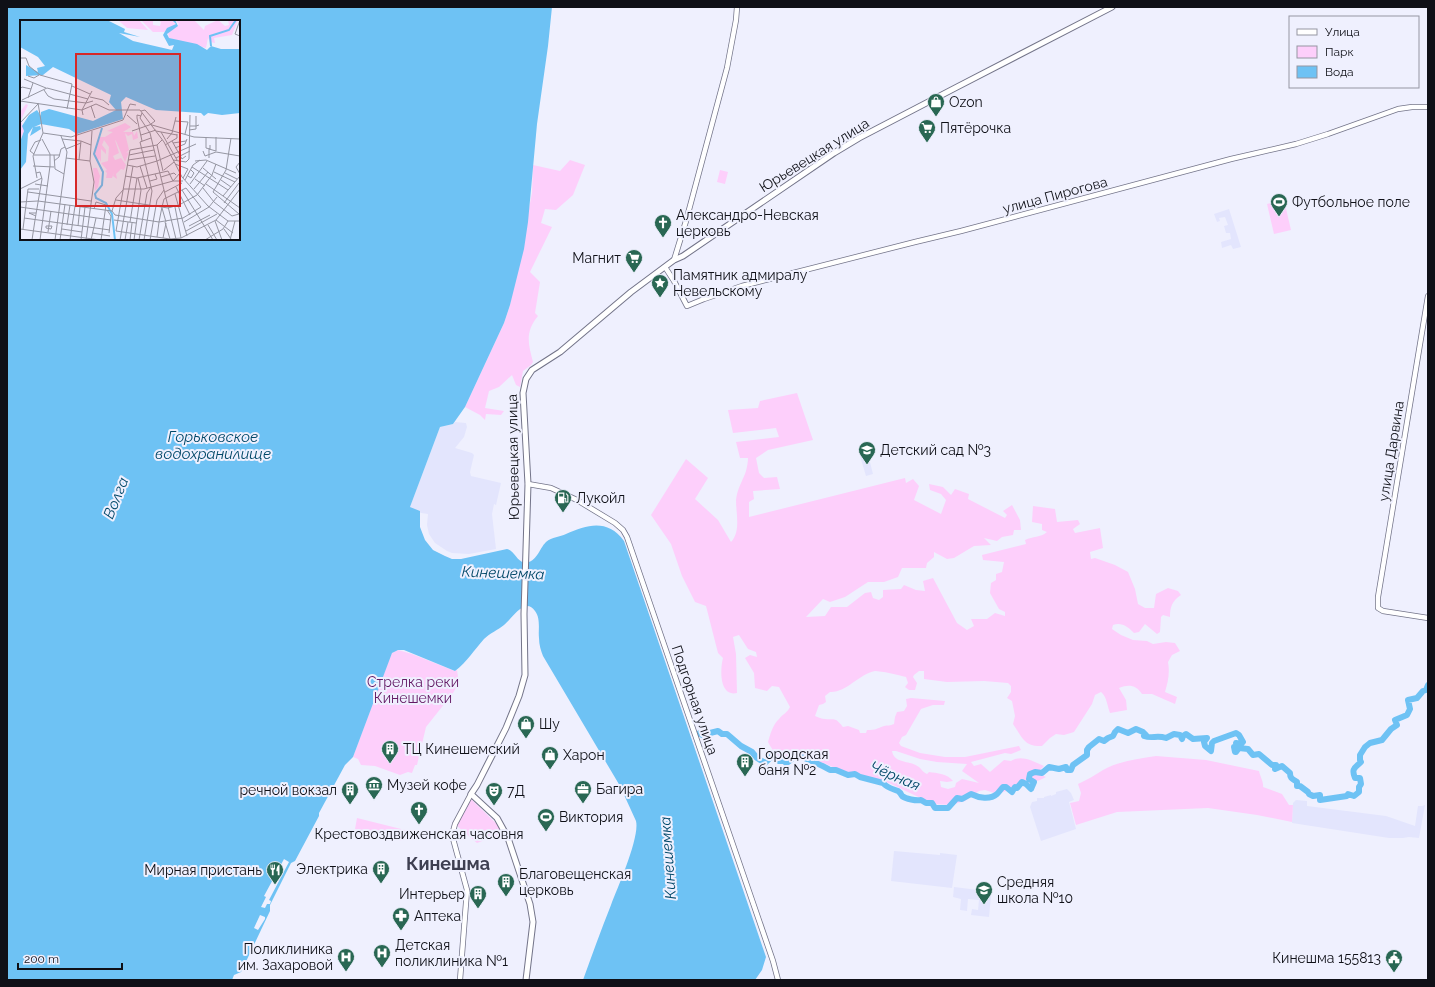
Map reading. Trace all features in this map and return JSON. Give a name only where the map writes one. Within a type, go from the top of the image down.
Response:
[{"type":"main road","name":"Юрьевецкая улица","points":[[471,794],[506,728],[522,686],[525,666],[524,614],[528,484],[523,393],[528,374],[560,352],[631,292],[664,267],[683,256],[834,153],[957,86],[1112,7]]},
{"type":"main road","points":[[471,794],[497,818],[508,838],[530,904],[533,922],[526,980]]},
{"type":"street","points":[[674,260],[727,68],[737,7]]},
{"type":"street","name":"улица Пирогова","points":[[664,267],[687,306],[742,286],[961,231],[1219,162],[1296,144],[1398,109],[1428,107]]},
{"type":"street","name":"улица Дарвина","points":[[1428,296],[1378,597],[1378,608],[1392,613],[1428,618]]},
{"type":"street","name":"Подгорная улица","points":[[528,484],[551,488],[572,498],[615,523],[623,530],[627,537],[773,961],[778,980]]},
{"type":"street","points":[[460,980],[466,890],[459,856],[452,837],[455,824],[471,794]]},
{"type":"shaded area","points":[[1229,209],[1241,247],[1233,249],[1231,245],[1222,248],[1221,242],[1231,239],[1230,233],[1226,233],[1224,226],[1228,225],[1225,217],[1219,218],[1220,221],[1217,222],[1214,214]]},
{"type":"shaded area","points":[[455,422],[466,423],[467,427],[464,437],[455,448],[474,455],[470,472],[471,476],[501,483],[496,505],[494,504],[492,514],[496,549],[469,554],[452,553],[447,551],[435,543],[429,534],[427,525],[428,514],[421,513],[410,507],[440,427],[453,424]]},
{"type":"shaded area","name":"Детский сад №3","points":[[868,454],[873,474],[866,476],[860,456]]},
{"type":"shaded area","points":[[1067,789],[1071,793],[1074,800],[1069,802],[1076,829],[1041,841],[1030,807],[1032,802],[1037,801],[1037,798],[1051,796],[1056,794],[1056,792]]},
{"type":"shaded area","points":[[1296,800],[1307,801],[1307,806],[1386,816],[1415,826],[1418,806],[1425,805],[1419,838],[1389,838],[1292,823],[1293,803]]},
{"type":"shaded area","points":[[894,851],[957,855],[952,888],[891,881]]},
{"type":"shaded area","name":"Средняя школа №10","points":[[954,887],[978,890],[978,894],[991,896],[989,917],[971,915],[972,909],[978,910],[979,900],[968,899],[967,911],[960,910],[961,899],[953,897]]},
{"type":"green space","points":[[570,160],[585,165],[573,195],[556,210],[545,209],[541,223],[552,227],[530,272],[540,282],[535,313],[538,316],[529,333],[529,343],[533,362],[523,371],[520,387],[516,385],[512,375],[499,387],[489,391],[485,408],[504,411],[501,415],[486,414],[485,420],[480,415],[465,407],[504,323],[510,305],[532,193],[533,165],[560,171]]},
{"type":"green space","points":[[720,170],[728,172],[725,184],[717,182]]},
{"type":"green space","name":"Футбольное поле","points":[[1284,200],[1291,230],[1274,234],[1267,204]]},
{"type":"green space","points":[[797,393],[813,440],[768,450],[756,458],[759,473],[764,478],[777,477],[780,489],[753,491],[754,499],[749,502],[749,517],[905,478],[906,483],[913,479],[919,486],[914,500],[941,514],[946,500],[941,494],[930,490],[929,484],[943,487],[951,495],[955,489],[969,494],[968,499],[1005,518],[1007,515],[1003,511],[1012,505],[1020,520],[1021,530],[1014,530],[1013,535],[1002,537],[997,541],[984,538],[991,545],[974,546],[954,558],[947,559],[934,552],[934,557],[927,563],[926,568],[902,568],[898,577],[884,582],[868,582],[845,597],[830,602],[823,599],[806,617],[825,616],[831,607],[847,607],[865,593],[871,592],[873,598],[879,600],[883,597],[883,590],[901,589],[904,585],[916,590],[925,591],[923,581],[933,578],[957,623],[967,630],[974,626],[971,619],[987,619],[995,613],[1005,616],[1005,612],[999,609],[990,593],[991,583],[996,580],[996,574],[1002,572],[1004,562],[983,560],[982,555],[1026,544],[1025,540],[1044,534],[1047,532],[1042,530],[1042,524],[1032,522],[1033,506],[1055,509],[1057,522],[1078,520],[1080,524],[1073,529],[1075,533],[1100,528],[1103,548],[1090,552],[1091,559],[1095,558],[1115,565],[1128,572],[1135,589],[1138,604],[1145,608],[1154,608],[1156,594],[1168,588],[1178,591],[1181,595],[1172,604],[1170,617],[1163,615],[1161,617],[1160,632],[1157,634],[1145,624],[1139,632],[1134,633],[1122,625],[1113,625],[1112,629],[1133,640],[1147,641],[1153,644],[1166,642],[1175,643],[1180,651],[1172,655],[1168,662],[1169,670],[1165,692],[1177,697],[1175,704],[1152,694],[1142,694],[1135,687],[1126,686],[1119,688],[1126,700],[1127,710],[1110,713],[1106,699],[1101,692],[1095,695],[1092,704],[1074,732],[1064,735],[1056,734],[1042,746],[1036,746],[1027,743],[1021,737],[1013,724],[1015,716],[1012,701],[1007,698],[1011,692],[1011,686],[1008,683],[984,681],[947,682],[924,679],[924,671],[919,671],[913,677],[917,683],[915,690],[909,690],[905,687],[908,683],[906,677],[875,671],[863,676],[842,690],[830,692],[825,696],[826,702],[819,705],[815,716],[835,720],[843,727],[848,726],[859,730],[860,733],[866,733],[867,730],[874,730],[894,724],[897,712],[904,711],[907,706],[906,699],[911,698],[945,701],[944,705],[933,705],[921,709],[906,735],[902,737],[899,743],[901,746],[920,753],[945,757],[965,757],[1019,746],[1021,750],[1011,754],[1005,753],[971,762],[974,766],[981,764],[990,772],[1004,760],[1011,761],[1024,758],[1044,766],[1037,773],[1046,777],[997,794],[985,790],[979,791],[965,801],[951,805],[933,804],[889,783],[837,769],[802,757],[791,760],[782,758],[774,751],[768,742],[775,724],[790,707],[779,687],[772,686],[767,691],[755,688],[754,673],[745,658],[750,655],[757,657],[756,652],[748,649],[739,635],[733,637],[736,654],[737,693],[731,693],[724,687],[721,675],[723,658],[718,653],[706,606],[695,602],[682,576],[671,544],[651,515],[686,459],[708,478],[695,499],[718,520],[731,542],[737,528],[736,500],[746,471],[748,460],[748,458],[740,458],[736,442],[779,437],[776,428],[733,433],[728,410],[758,408],[760,401]],"holes":[[[892,751],[920,759],[967,764],[962,771],[979,783],[962,779],[956,783],[955,787],[948,789],[941,787],[940,781],[953,781],[942,774],[929,772],[927,774],[919,767],[899,760],[893,755]]]},
{"type":"green space","name":"Стрелка реки Кинешемки","points":[[398,650],[455,671],[457,670],[459,683],[453,693],[426,727],[417,765],[415,765],[412,773],[408,772],[400,775],[375,766],[361,765],[358,759],[353,757],[390,657],[392,653]]},
{"type":"green space","points":[[1156,756],[1206,760],[1259,771],[1263,787],[1282,794],[1289,805],[1293,805],[1292,822],[1208,808],[1117,812],[1076,825],[1070,803],[1079,801],[1081,793],[1078,784],[1116,764]]},
{"type":"green space","points":[[471,799],[505,832],[477,843],[457,826]]},
{"type":"green space","points":[[357,818],[405,830],[403,841],[355,829]]},
{"type":"water","name":"Горьковское водохранилище","points":[[7,7],[552,7],[537,124],[528,222],[524,249],[510,305],[504,323],[465,407],[453,424],[440,427],[410,507],[420,511],[420,527],[425,540],[433,550],[452,559],[461,559],[507,549],[525,563],[535,558],[548,540],[590,526],[604,526],[611,529],[624,541],[766,957],[762,970],[755,980],[583,980],[632,850],[635,838],[636,821],[620,786],[543,656],[539,643],[538,617],[531,607],[527,606],[519,610],[504,625],[486,637],[467,660],[455,671],[404,650],[398,650],[392,653],[353,757],[345,765],[295,861],[291,863],[270,905],[270,911],[241,972],[234,975],[232,980],[7,980]]},
{"type":"pier","points":[[284,859],[289,862],[269,900],[271,901],[270,904],[267,904],[265,908],[261,907],[266,897],[264,896]]},
{"type":"pier","points":[[260,915],[265,917],[265,919],[258,930],[254,928]]},
{"type":"waterway","name":"Чёрная","points":[[698,734],[700,733],[702,735],[718,731],[722,734],[727,734],[765,763],[772,756],[779,761],[784,761],[786,763],[792,758],[800,756],[830,770],[836,770],[848,775],[855,774],[860,777],[883,783],[888,787],[899,791],[902,796],[906,798],[932,803],[935,808],[948,808],[957,798],[962,799],[971,794],[977,797],[988,798],[997,794],[1003,787],[1006,787],[1012,792],[1015,787],[1017,788],[1022,782],[1031,789],[1034,782],[1029,779],[1030,774],[1035,772],[1042,773],[1049,767],[1059,769],[1066,767],[1067,770],[1071,770],[1073,765],[1087,755],[1087,750],[1089,747],[1099,739],[1104,741],[1113,736],[1118,729],[1128,733],[1136,729],[1143,732],[1146,735],[1144,736],[1150,737],[1166,738],[1174,734],[1180,735],[1182,739],[1186,734],[1193,739],[1207,738],[1204,742],[1205,746],[1211,751],[1212,743],[1214,741],[1236,733],[1243,742],[1241,744],[1236,743],[1237,747],[1234,747],[1235,752],[1239,748],[1248,749],[1253,755],[1259,754],[1272,765],[1276,765],[1275,769],[1282,766],[1290,773],[1292,779],[1297,782],[1297,786],[1300,786],[1313,796],[1320,795],[1320,800],[1347,796],[1348,794],[1354,796],[1359,792],[1359,787],[1361,784],[1360,778],[1355,778],[1354,770],[1355,767],[1361,762],[1360,755],[1365,747],[1370,743],[1382,740],[1391,729],[1397,725],[1395,720],[1407,715],[1410,709],[1408,700],[1417,698],[1423,691],[1426,690],[1428,685]]},
{"type":"place","name":"Ozon","points":[[936,117]]},
{"type":"place","name":"Пятёрочка","points":[[927,143]]},
{"type":"place","name":"Футбольное поле","points":[[1279,217]]},
{"type":"place","name":"Александро-Невская церковь","points":[[663,238]]},
{"type":"place","name":"Магнит","points":[[634,273]]},
{"type":"place","name":"Памятник адмиралу Невельскому","points":[[660,298]]},
{"type":"place","name":"Детский сад №3","points":[[867,465]]},
{"type":"place","name":"Лукойл","points":[[563,513]]},
{"type":"place","name":"Шу","points":[[526,739]]},
{"type":"place","name":"ТЦ Кинешемский","points":[[390,764]]},
{"type":"place","name":"Харон","points":[[550,770]]},
{"type":"place","name":"Городская баня №2","points":[[745,777]]},
{"type":"place","name":"Музей кофе","points":[[374,800]]},
{"type":"place","name":"Багира","points":[[583,804]]},
{"type":"place","name":"речной вокзал","points":[[350,805]]},
{"type":"place","name":"7Д","points":[[494,806]]},
{"type":"place","name":"Крестовоздвиженская часовня","points":[[419,825]]},
{"type":"place","name":"Виктория","points":[[546,832]]},
{"type":"place","name":"Электрика","points":[[381,884]]},
{"type":"place","name":"Мирная пристань","points":[[275,885]]},
{"type":"place","name":"Благовещенская церковь","points":[[506,897]]},
{"type":"place","name":"Средняя школа №10","points":[[984,905]]},
{"type":"place","name":"Интерьер","points":[[478,909]]},
{"type":"place","name":"Аптека","points":[[401,931]]},
{"type":"place","name":"Детская поликлиника №1","points":[[382,968]]},
{"type":"place","name":"Поликлиника им. Захаровой","points":[[346,972]]},
{"type":"place","name":"Кинешма 155813","points":[[1394,973]]},
{"type":"district","name":"Кинешма","points":[[448,864]]},
{"type":"water label","name":"Волга","points":[[116,498]]},
{"type":"water label","name":"Кинешемка","points":[[503,573]]},
{"type":"water label","name":"Кинешемка","points":[[668,858]]}]
